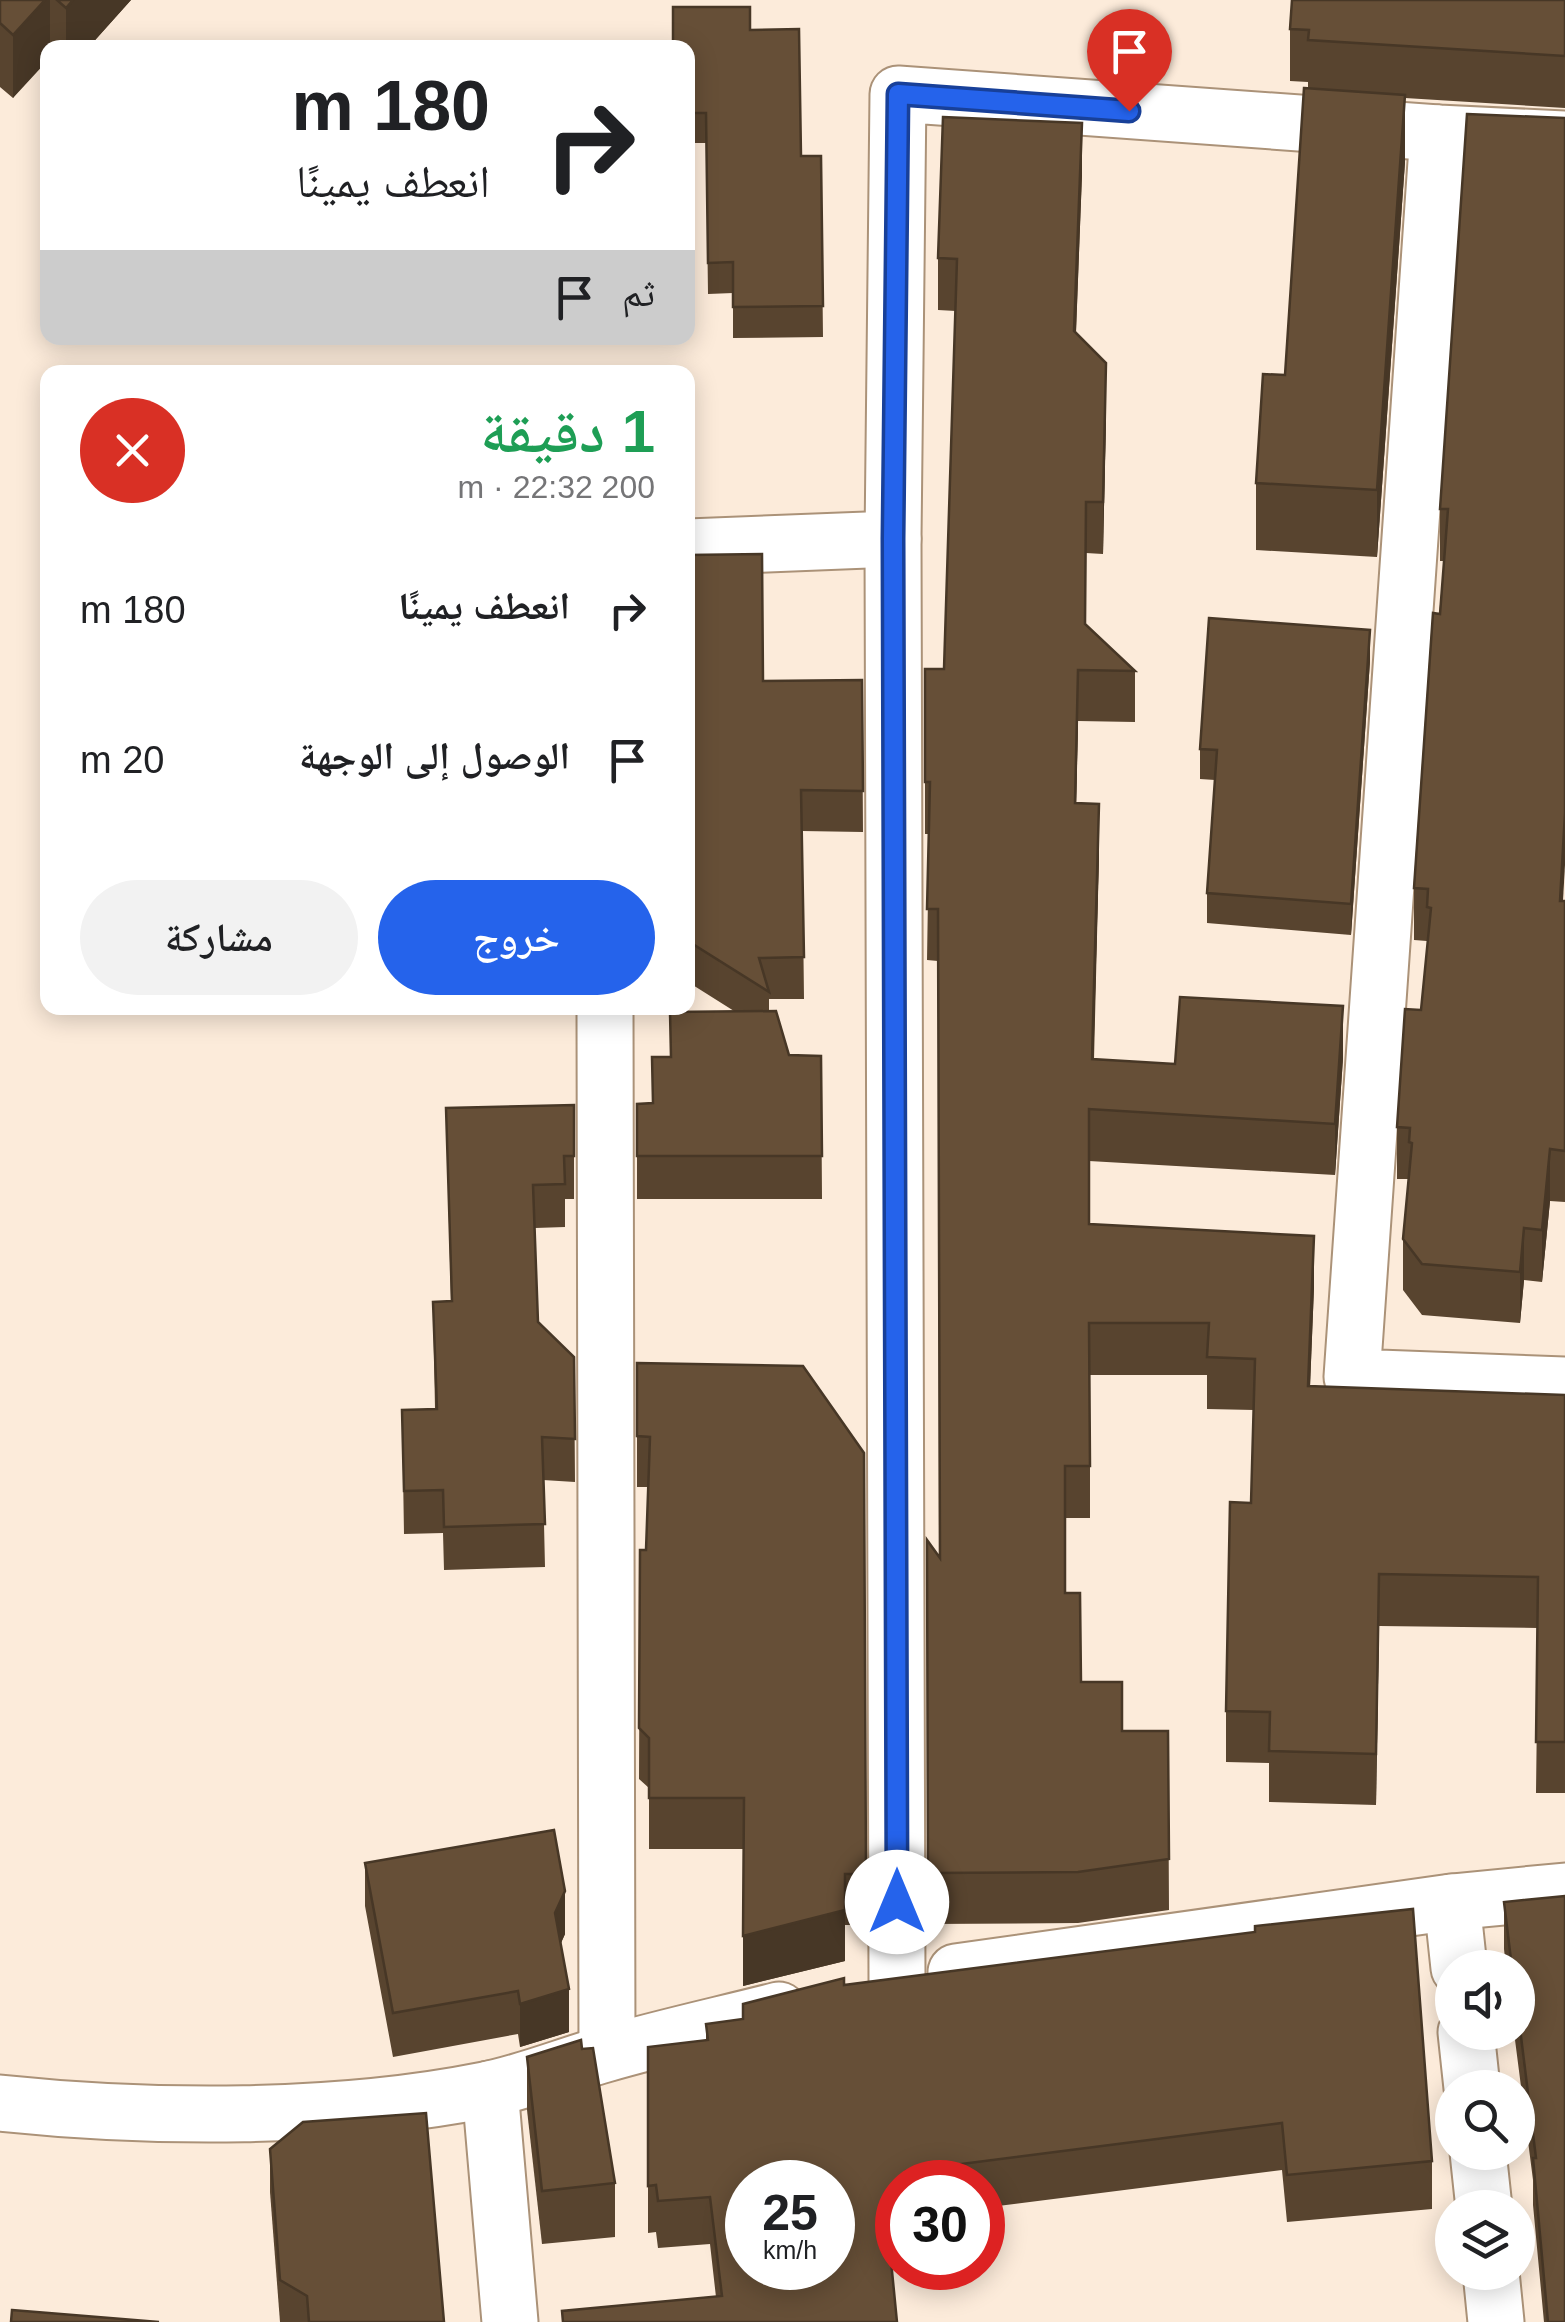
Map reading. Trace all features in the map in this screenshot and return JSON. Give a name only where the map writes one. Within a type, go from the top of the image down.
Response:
[{"type":"street","points":[[858,1990],[893,539],[898,94],[1565,139]]},
{"type":"street","points":[[1438,133],[1352,1378],[1565,1385]]},
{"type":"street","points":[[695,548],[893,539]]},
{"type":"street","points":[[605,1015],[607,2054]]},
{"type":"street","points":[[0,2102],[64,2110],[216,2113],[392,2106],[490,2089],[607,2054],[858,1990],[1452,1902],[1565,1891]]},
{"type":"street","points":[[1452,1902],[1457,1950]]},
{"type":"street","points":[[490,2089],[510,2322]]},
{"type":"street","points":[[1492,2290],[1496,2322]]},
{"type":"building","points":[[0,0],[45,0],[13,35],[0,23]]},
{"type":"building","points":[[57,0],[73,0],[66,8]]},
{"type":"building","points":[[1292,0],[1565,0],[1565,56],[1308,40],[1309,30],[1290,29]]},
{"type":"building","points":[[673,7],[750,7],[750,30],[799,29],[801,156],[821,156],[823,306],[733,307],[733,262],[708,263],[706,113],[695,113],[695,40],[673,40]]},
{"type":"building","points":[[1304,88],[1405,95],[1377,490],[1256,483],[1263,374],[1285,375]]},
{"type":"building","points":[[1467,114],[1565,118],[1565,813],[1560,901],[1565,901],[1565,1151],[1550,1149],[1542,1230],[1524,1228],[1520,1272],[1422,1264],[1403,1239],[1412,1143],[1410,1128],[1397,1127],[1405,1009],[1421,1010],[1431,908],[1427,907],[1428,889],[1414,888],[1433,613],[1440,614],[1448,509],[1440,509]]},
{"type":"building","points":[[943,117],[1082,123],[1074,331],[1106,363],[1103,502],[1086,502],[1085,624],[1135,671],[1078,670],[1075,803],[1099,804],[1092,1059],[1175,1064],[1180,997],[1343,1006],[1335,1124],[1089,1109],[1089,1224],[1314,1236],[1308,1386],[1565,1395],[1565,1742],[1536,1742],[1538,1577],[1379,1574],[1376,1754],[1269,1751],[1270,1712],[1226,1711],[1230,1502],[1251,1503],[1255,1359],[1207,1357],[1209,1323],[1089,1323],[1090,1466],[1065,1466],[1065,1593],[1080,1593],[1081,1682],[1122,1682],[1122,1731],[1168,1731],[1169,1859],[1078,1872],[928,1873],[927,1540],[940,1558],[938,909],[927,909],[930,782],[925,782],[925,669],[944,669],[957,259],[938,258]]},
{"type":"building","points":[[762,554],[763,681],[862,680],[863,791],[801,790],[804,957],[759,958],[769,992],[695,945],[695,555]]},
{"type":"building","points":[[1209,618],[1370,630],[1351,904],[1207,893],[1217,750],[1200,749]]},
{"type":"building","points":[[776,1011],[789,1055],[821,1056],[822,1156],[637,1156],[637,1104],[653,1103],[652,1057],[671,1057],[670,1015],[695,1015],[695,1012]]},
{"type":"building","points":[[574,1105],[574,1156],[564,1156],[565,1184],[533,1185],[538,1322],[574,1357],[575,1439],[542,1437],[545,1524],[444,1527],[443,1490],[404,1491],[402,1410],[437,1409],[433,1302],[452,1301],[446,1108]]},
{"type":"building","points":[[637,1363],[803,1366],[864,1453],[866,1874],[845,1874],[845,1910],[743,1936],[744,1798],[649,1798],[649,1738],[639,1728],[640,1550],[646,1550],[650,1437],[637,1436]]},
{"type":"building","points":[[554,1830],[565,1891],[555,1913],[569,1989],[520,2004],[518,1991],[393,2013],[365,1863]]},
{"type":"building","points":[[1565,1896],[1565,2322],[1548,2322],[1534,2170],[1535,2070],[1525,2070],[1523,2050],[1535,2050],[1535,1950],[1510,1950],[1504,1902]]},
{"type":"building","points":[[1413,1909],[1432,2161],[1287,2175],[1282,2123],[992,2160],[875,2160],[875,2290],[894,2290],[897,2322],[563,2322],[562,2311],[722,2296],[710,2197],[658,2201],[656,2185],[648,2186],[648,2047],[708,2040],[706,2024],[743,2019],[743,2004],[844,1978],[844,1985],[1255,1932],[1255,1926]]},
{"type":"building","points":[[581,2040],[582,2049],[593,2048],[615,2183],[542,2191],[527,2057]]},
{"type":"building","points":[[426,2113],[444,2322],[309,2322],[307,2296],[280,2280],[270,2149],[303,2122]]},
{"type":"building","points":[[12,2310],[159,2322],[11,2322]]},
{"type":"route","points":[[897,1902],[893,539],[898,94],[1129,111]]}]
